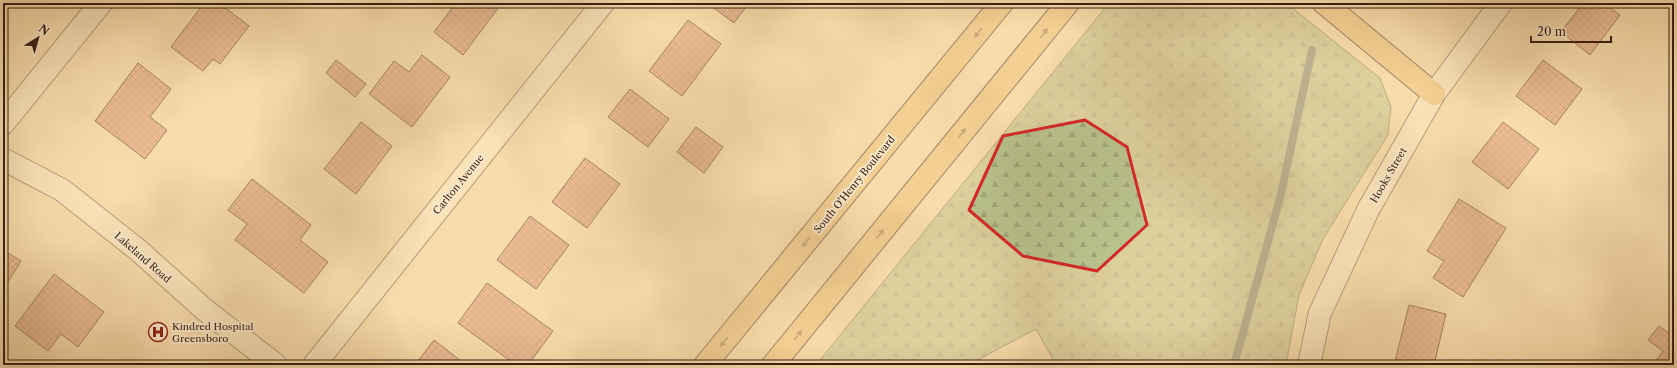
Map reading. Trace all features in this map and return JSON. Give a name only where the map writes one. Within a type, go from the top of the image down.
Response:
[{"type":"highway","name":"South O'Henry Boulevard","points":[[705,365],[1002,3]]},
{"type":"highway","points":[[1324,3],[1434,94]]},
{"type":"highway","points":[[773,365],[1068,4]]},
{"type":"street","points":[[3,124],[101,3]]},
{"type":"street","name":"Carlton Avenue","points":[[314,365],[603,3]]},
{"type":"street","name":"Hooks Street","points":[[1309,365],[1320,313],[1365,217],[1434,94],[1501,3]]},
{"type":"street","name":"Lakeland Road","points":[[3,159],[62,190],[138,250],[204,310],[276,365]]},
{"type":"highlighted area","points":[[1085,120],[1127,147],[1147,225],[1097,271],[1023,256],[969,210],[1003,136]]},
{"type":"green space","points":[[1109,3],[1286,3],[1380,78],[1391,107],[1388,135],[1323,239],[1299,295],[1286,365],[1056,365],[1036,329],[968,365],[816,365]]},
{"type":"building","points":[[204,3],[219,3],[249,26],[220,64],[213,59],[203,71],[171,47]]},
{"type":"building","points":[[456,3],[494,3],[499,7],[463,55],[434,32]]},
{"type":"building","points":[[707,3],[749,3],[734,23]]},
{"type":"building","points":[[1583,3],[1604,3],[1620,15],[1590,55],[1561,32]]},
{"type":"building","points":[[688,20],[721,44],[682,96],[649,71]]},
{"type":"building","points":[[422,55],[450,77],[412,127],[369,94],[394,61],[409,72]]},
{"type":"building","points":[[336,60],[366,84],[355,97],[326,73]]},
{"type":"building","points":[[1543,60],[1582,89],[1555,125],[1516,96]]},
{"type":"building","points":[[138,63],[171,89],[150,117],[167,130],[145,159],[95,121]]},
{"type":"building","points":[[630,89],[669,119],[648,147],[608,117]]},
{"type":"building","points":[[361,122],[392,146],[356,194],[324,169]]},
{"type":"building","points":[[1503,122],[1539,149],[1508,189],[1472,162]]},
{"type":"building","points":[[696,127],[723,147],[704,173],[677,152]]},
{"type":"building","points":[[585,158],[620,184],[587,228],[552,202]]},
{"type":"building","points":[[252,179],[311,225],[300,240],[328,262],[304,293],[235,240],[247,224],[228,210]]},
{"type":"building","points":[[1459,199],[1506,228],[1463,297],[1433,278],[1444,261],[1427,251]]},
{"type":"building","points":[[530,216],[569,245],[536,289],[497,260]]},
{"type":"building","points":[[3,250],[21,261],[4,288],[3,288]]},
{"type":"building","points":[[54,274],[104,312],[78,347],[61,334],[48,351],[15,326]]},
{"type":"building","points":[[487,283],[553,331],[528,365],[516,365],[458,323]]},
{"type":"building","points":[[1409,305],[1446,314],[1434,365],[1394,365]]},
{"type":"building","points":[[1659,326],[1674,337],[1674,365],[1653,365],[1663,351],[1648,340]]},
{"type":"building","points":[[434,340],[461,361],[458,365],[415,365]]},
{"type":"waterway","points":[[1234,365],[1280,198],[1312,50]]},
{"type":"place","name":"Kindred Hospital Greensboro","points":[[158,332]]}]
